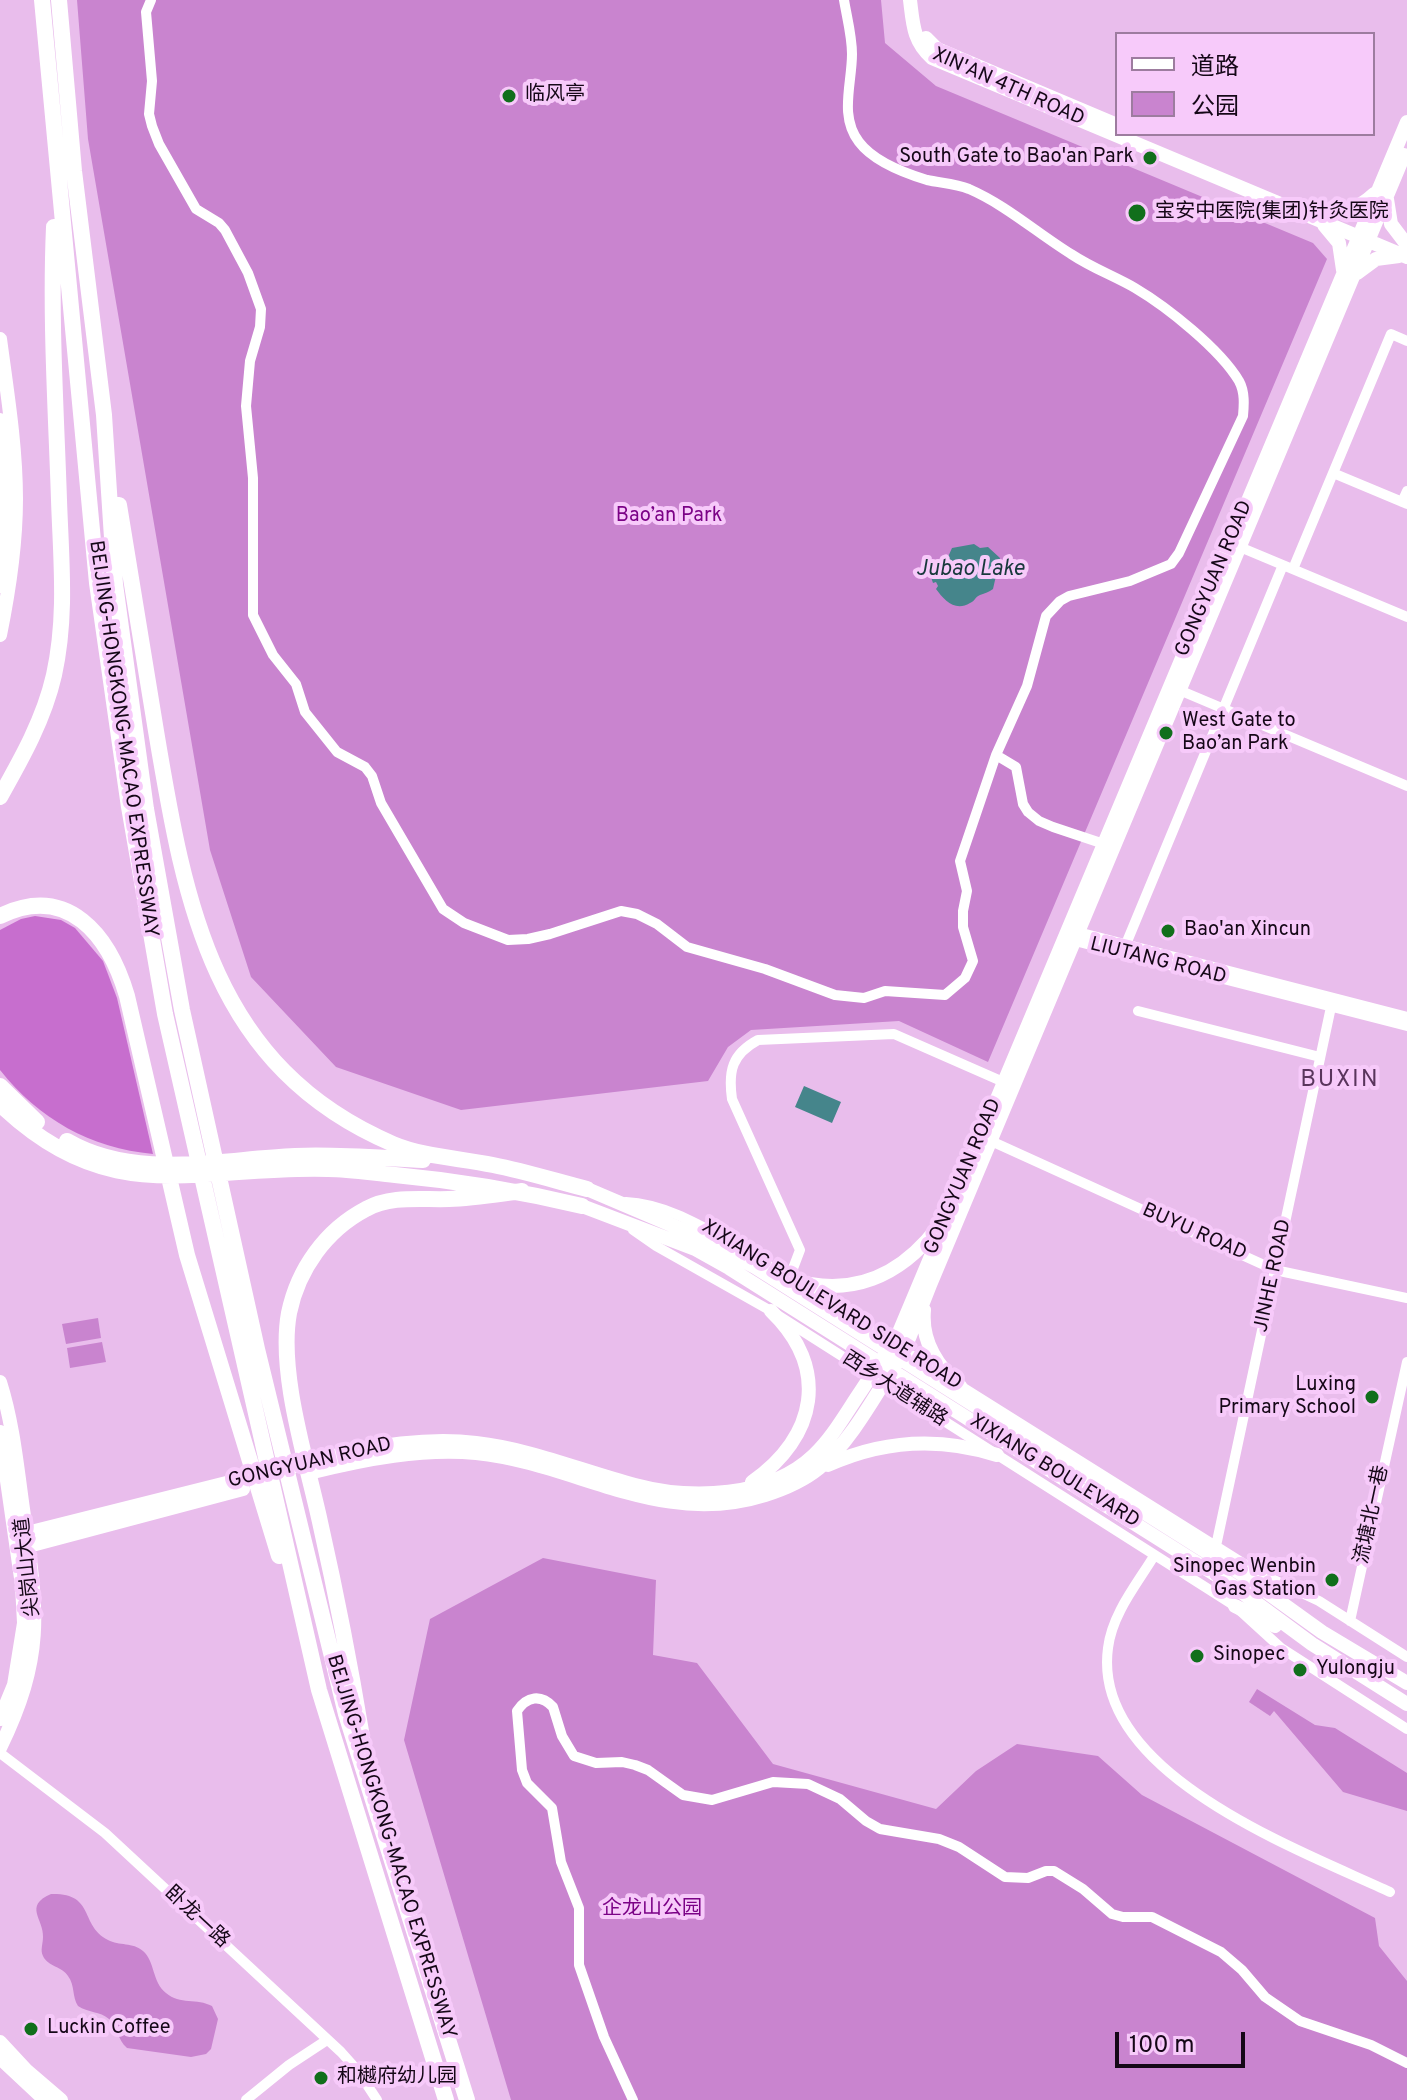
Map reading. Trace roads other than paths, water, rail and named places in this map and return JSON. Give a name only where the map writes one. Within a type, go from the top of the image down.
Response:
[{"type":"highway","name":"BEIJING-HONGKONG-MACAO EXPRESSWAY","points":[[42,0],[97,583],[129,807],[165,1014],[269,1467]]},
{"type":"highway","name":"BEIJING-HONGKONG-MACAO EXPRESSWAY","points":[[59,0],[74,171],[104,415],[115,584],[146,809],[182,1010],[257,1349],[269,1467]]},
{"type":"highway","points":[[0,797],[44,707],[53,679],[64,612],[52,324],[57,170]]},
{"type":"highway","points":[[104,415],[161,761],[183,871],[202,939],[228,998],[263,1051],[307,1095],[333,1112],[395,1144],[419,1152],[497,1165],[587,1189]]},
{"type":"highway","points":[[0,916],[34,905],[66,910],[94,931],[113,956],[138,1037],[187,1255],[269,1467],[278,1502]]},
{"type":"highway","points":[[0,1086],[29,1116],[51,1132],[74,1145],[129,1162],[210,1163],[332,1154],[522,1191],[582,1206]]},
{"type":"highway","points":[[0,1104],[48,1143],[83,1160],[127,1174],[214,1176],[376,1165],[497,1165]]},
{"type":"highway","points":[[370,1790],[346,1634],[293,1403],[287,1344],[294,1294],[318,1249],[332,1233],[369,1207],[394,1200],[450,1199],[522,1191]]},
{"type":"highway","points":[[269,1467],[278,1502]]},
{"type":"highway","name":"BEIJING-HONGKONG-MACAO EXPRESSWAY","points":[[278,1502],[319,1690],[446,2100]]},
{"type":"highway","name":"BEIJING-HONGKONG-MACAO EXPRESSWAY","points":[[278,1502],[467,2100]]},
{"type":"main road","name":"XIN'AN 4TH ROAD","points":[[910,0],[914,33],[918,43],[932,58],[1115,132]]},
{"type":"main road","name":"XIN'AN 4TH ROAD","points":[[920,0],[926,38],[937,49],[1115,124]]},
{"type":"main road","name":"GONGYUAN ROAD","points":[[1073,935],[1104,844],[1235,545],[1384,190],[1407,122]]},
{"type":"main road","name":"XIN'AN 4TH ROAD","points":[[1125,136],[1365,234],[1407,257]]},
{"type":"main road","name":"XIN'AN 4TH ROAD","points":[[1142,136],[1320,215]]},
{"type":"main road","name":"GONGYUAN ROAD","points":[[1384,190],[1407,147]]},
{"type":"main road","points":[[1407,246],[1391,224],[1384,190],[1354,208],[1320,215],[1339,243],[1347,278],[1376,259],[1407,257]]},
{"type":"main road","name":"XIN'AN 4TH ROAD","points":[[1365,234],[1407,246]]},
{"type":"main road","points":[[0,339],[9,404],[16,499],[10,588],[0,635]]},
{"type":"main road","points":[[0,420],[6,499],[0,586]]},
{"type":"main road","name":"GONGYUAN ROAD","points":[[898,1347],[948,1214],[1009,1084],[1179,690],[1235,545]]},
{"type":"main road","name":"GONGYUAN ROAD","points":[[22,1541],[57,1539],[325,1469],[414,1454],[457,1452],[494,1456],[644,1498],[686,1505],[726,1503],[792,1485],[817,1470],[841,1445],[924,1299],[991,1141],[1009,1084]]},
{"type":"main road","points":[[587,1189],[698,1243]]},
{"type":"main road","points":[[582,1206],[698,1243]]},
{"type":"main road","points":[[789,1279],[826,1287],[843,1287],[879,1277],[917,1251],[948,1214]]},
{"type":"main road","name":"XIXIANG BOULEVARD","points":[[698,1243],[796,1292],[1236,1579],[1406,1682]]},
{"type":"main road","points":[[924,1299],[923,1318],[931,1351],[948,1376],[965,1389]]},
{"type":"main road","points":[[736,1490],[780,1459],[800,1431],[808,1406],[810,1379],[807,1363],[793,1335],[771,1311]]},
{"type":"main road","name":"GONGYUAN ROAD","points":[[22,1541],[63,1524],[354,1451],[426,1441],[463,1441],[505,1447],[660,1491],[697,1494],[736,1490],[774,1479],[810,1459],[877,1379]]},
{"type":"main road","name":"尖岗山大道","points":[[0,1382],[11,1423],[22,1501],[24,1623],[14,1685],[0,1719]]},
{"type":"main road","name":"尖岗山大道","points":[[0,1432],[22,1541],[34,1577],[36,1616],[33,1655],[20,1702],[0,1751]]},
{"type":"main road","points":[[817,1470],[864,1451],[915,1443],[947,1444],[997,1455]]},
{"type":"main road","points":[[22,1501],[37,1517],[63,1524]]},
{"type":"main road","points":[[34,1577],[41,1556],[57,1539]]},
{"type":"main road","points":[[1257,1572],[1322,1632]]},
{"type":"main road","name":"XIXIANG BOULEVARD","points":[[1236,1579],[1312,1644],[1407,1704]]},
{"type":"main road","points":[[1235,1606],[1312,1644]]},
{"type":"main road","points":[[0,2042],[61,2100]]},
{"type":"main road","points":[[0,2058],[45,2100]]},
{"type":"street","points":[[151,0],[146,12],[152,126],[191,202],[225,230],[248,273],[261,309],[260,327],[250,361],[246,406],[253,478],[253,615],[273,655],[296,684],[305,712],[337,752],[365,767],[372,776],[381,803],[443,909],[464,923],[508,940],[550,934],[621,911],[637,914],[657,924],[687,947],[765,969],[835,995],[864,998],[885,991],[945,995],[965,978],[973,961],[963,927],[967,891],[960,861],[996,755],[1027,686],[1046,616],[1069,596],[1130,581],[1171,564],[1243,416],[1244,402],[1240,382],[1217,353],[1136,288],[1094,269],[1002,207],[967,188],[926,179],[893,167],[875,157],[860,143],[852,129],[848,112],[852,57],[844,0]]},
{"type":"street","points":[[1126,944],[1223,709],[1333,473],[1391,334],[1407,341]]},
{"type":"street","points":[[1333,473],[1405,503],[1407,491]]},
{"type":"street","points":[[1235,545],[1407,617]]},
{"type":"street","points":[[1179,690],[1407,786]]},
{"type":"street","points":[[996,755],[1016,767],[1023,804],[1039,821],[1104,844]]},
{"type":"street","name":"LIUTANG ROAD","points":[[1073,935],[1126,944],[1407,1017]]},
{"type":"street","name":"LIUTANG ROAD","points":[[1073,935],[1407,1026]]},
{"type":"street","name":"JINHE ROAD","points":[[1216,1546],[1331,1007]]},
{"type":"street","points":[[1138,1011],[1320,1057]]},
{"type":"street","points":[[789,1279],[800,1250],[732,1099],[729,1079],[736,1059],[745,1047],[758,1040],[894,1034],[1009,1084]]},
{"type":"street","name":"BUYU ROAD","points":[[991,1141],[1275,1270],[1407,1298]]},
{"type":"street","name":"XIXIANG BOULEVARD SIDE ROAD","points":[[616,1201],[637,1202],[681,1216],[731,1242],[1257,1572],[1319,1601],[1407,1657]]},
{"type":"street","name":"西乡大道辅路","points":[[615,1217],[656,1246],[771,1311],[1235,1606],[1281,1648],[1407,1729]]},
{"type":"street","points":[[802,1331],[812,1334],[826,1329],[833,1317],[826,1302]]},
{"type":"street","name":"流塘北一巷","points":[[1350,1621],[1407,1362]]},
{"type":"street","points":[[956,1429],[948,1415],[950,1403],[965,1389]]},
{"type":"street","points":[[1154,1556],[1118,1615],[1108,1645],[1107,1674],[1111,1694],[1123,1723],[1147,1751],[1230,1817],[1390,1892]]},
{"type":"street","points":[[633,2100],[604,2037],[579,1965],[579,1908],[561,1862],[552,1808],[527,1783],[522,1770],[517,1711],[530,1698],[547,1700],[553,1707],[566,1747],[574,1756],[596,1763],[635,1765],[648,1770],[683,1795],[712,1800],[773,1782],[808,1784],[840,1799],[880,1829],[939,1839],[959,1847],[1005,1877],[1028,1878],[1054,1871],[1083,1889],[1112,1914],[1152,1917],[1221,1952],[1242,1970],[1265,1997],[1300,2021],[1371,2045],[1407,2063]]},
{"type":"street","name":"卧龙一路","points":[[0,1751],[105,1833],[327,2040],[358,2071],[377,2100]]},
{"type":"street","points":[[246,2100],[327,2040]]},
{"type":"water","name":"Jubao Lake","points":[[974,544],[980,548],[988,547],[1000,558],[993,589],[965,605],[955,605],[939,593],[931,577],[944,566],[952,548]]},
{"type":"water","points":[[804,1086],[841,1102],[832,1123],[795,1107]]},
{"type":"place","name":"临风亭","points":[[509,96]]},
{"type":"place","name":"South Gate to Bao'an Park","points":[[1150,158]]},
{"type":"place","name":"宝安中医院(集团)针灸医院","points":[[1137,213]]},
{"type":"place","name":"West Gate to Bao’an Park","points":[[1166,733]]},
{"type":"place","name":"Bao'an Xincun","points":[[1168,931]]},
{"type":"place","name":"Luxing Primary School","points":[[1372,1397]]},
{"type":"place","name":"Sinopec Wenbin Gas Station","points":[[1332,1580]]},
{"type":"place","name":"Sinopec","points":[[1197,1656]]},
{"type":"place","name":"Yulongju","points":[[1300,1670]]},
{"type":"place","name":"Luckin Coffee","points":[[31,2029]]},
{"type":"place","name":"和樾府幼儿园","points":[[321,2078]]},
{"type":"district","name":"BUXIN","points":[[1340,1081]]},
{"type":"park label","name":"Bao’an Park","points":[[669,517]]},
{"type":"park label","name":"企龙山公园","points":[[652,1910]]}]
